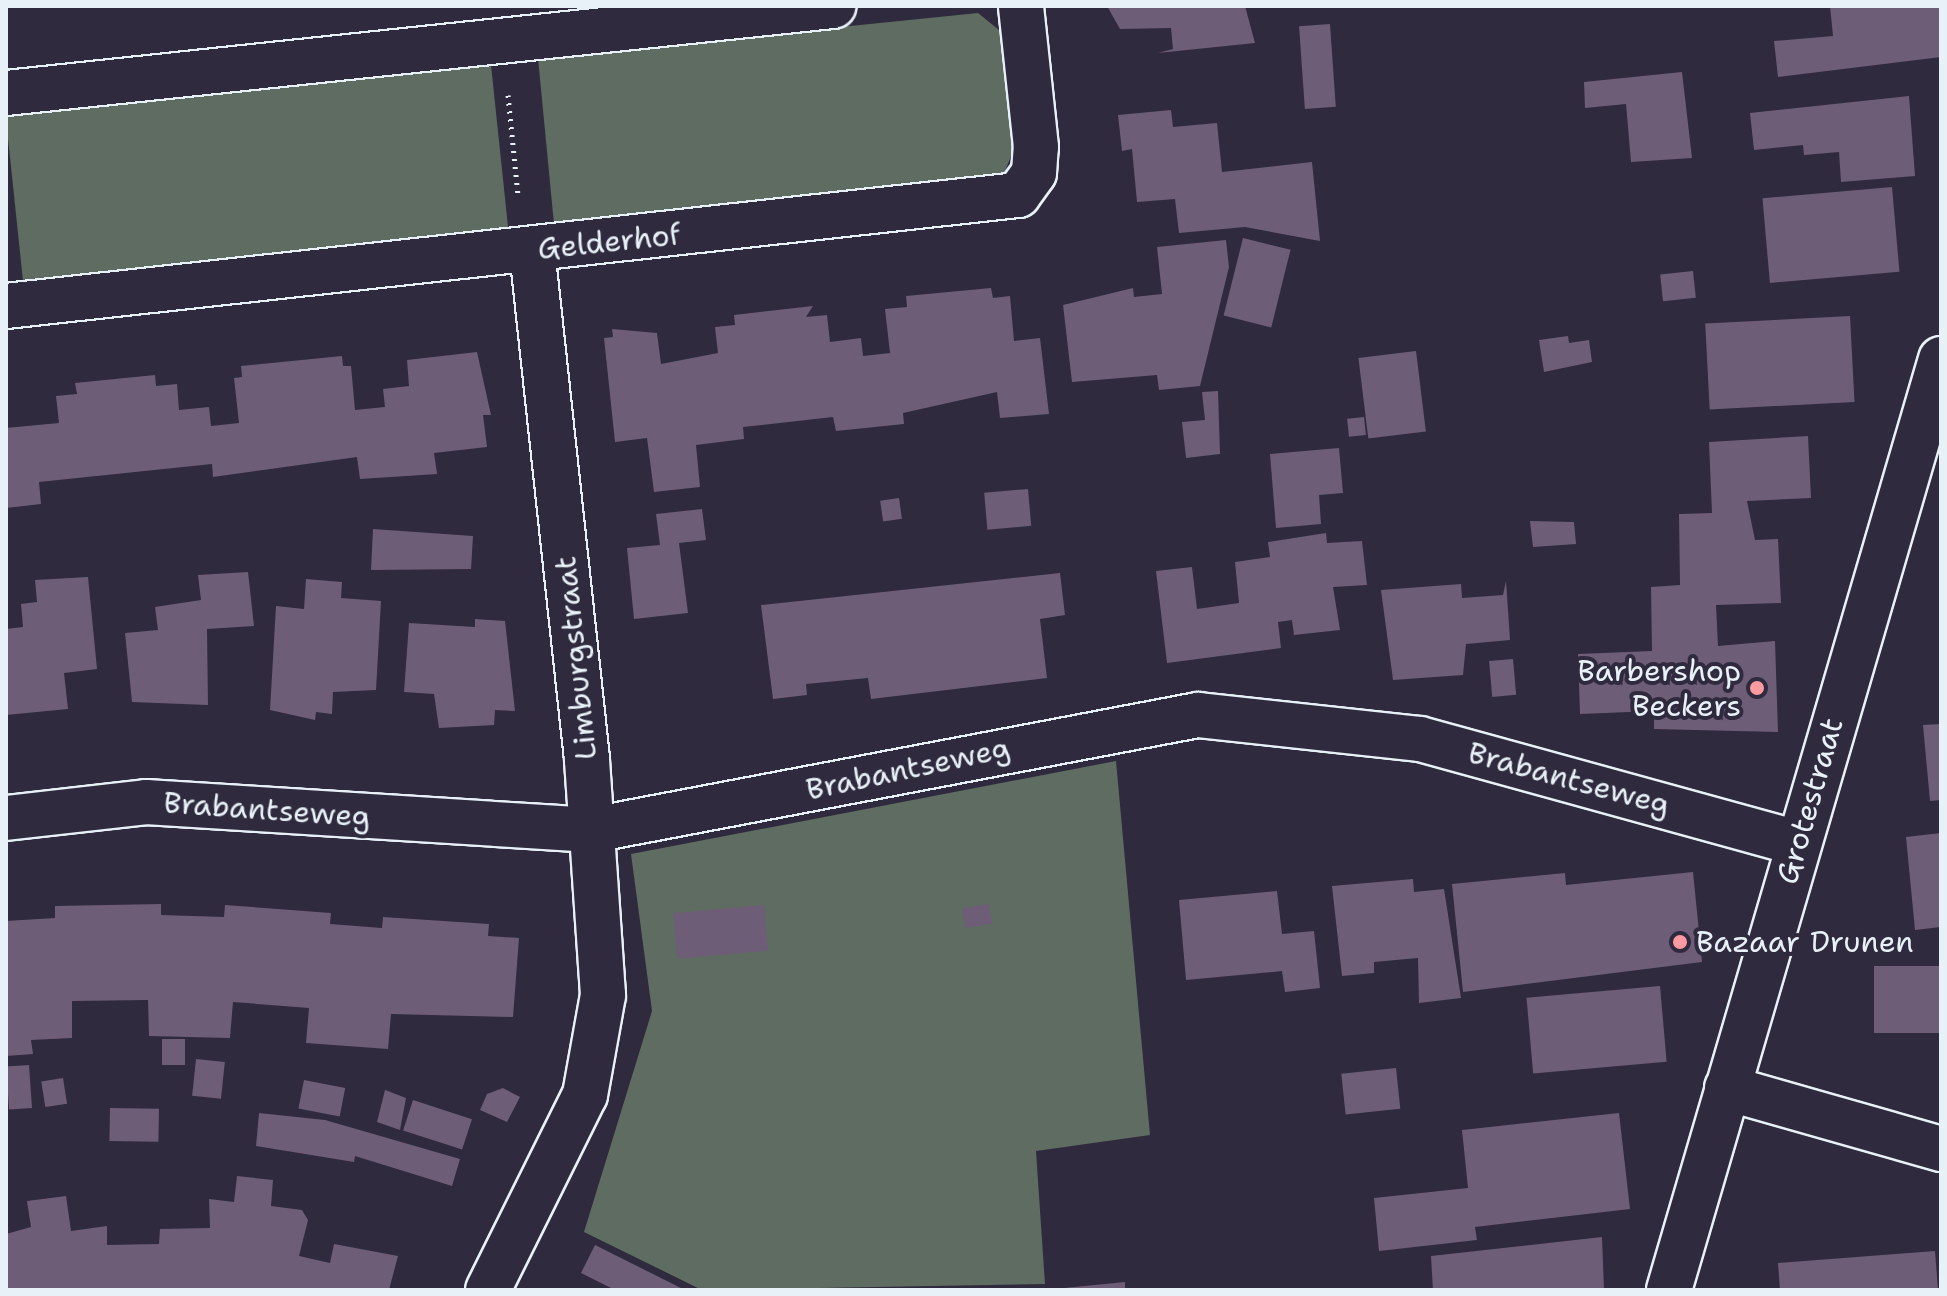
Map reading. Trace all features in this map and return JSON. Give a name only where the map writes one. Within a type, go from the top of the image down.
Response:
[{"type":"street","points":[[6,93],[833,6]]},
{"type":"street","name":"Gelderhof","points":[[6,306],[1018,195],[1034,173],[1036,147],[1021,6]]},
{"type":"street","name":"Limburgstraat","points":[[488,1290],[585,1095],[599,1047],[592,830],[532,250]]},
{"type":"street","name":"Grotestraat","points":[[1669,1290],[1941,359]]},
{"type":"street","name":"Brabantseweg","points":[[6,818],[146,802],[592,830],[1198,715],[1420,739],[1798,843]]},
{"type":"street","points":[[1727,1088],[1941,1149]]},
{"type":"path","points":[[503,43],[521,225],[532,250]]},
{"type":"green space","points":[[978,13],[1004,34],[1015,147],[1004,173],[554,224],[538,58]]},
{"type":"green space","points":[[491,65],[508,229],[23,280],[6,116]]},
{"type":"green space","points":[[1116,761],[1150,1135],[1036,1151],[1045,1284],[702,1290],[584,1232],[652,1011],[631,854]]},
{"type":"building","points":[[1107,6],[1245,6],[1255,43],[1158,53],[1173,49],[1171,28],[1120,29]]},
{"type":"building","points":[[1830,6],[1941,6],[1941,57],[1778,77],[1774,41],[1833,36]]},
{"type":"building","points":[[1330,24],[1336,107],[1305,109],[1299,26]]},
{"type":"building","points":[[1682,72],[1692,158],[1631,162],[1626,104],[1585,108],[1584,82]]},
{"type":"building","points":[[1909,96],[1915,176],[1841,182],[1839,152],[1804,155],[1803,145],[1754,150],[1750,113]]},
{"type":"building","points":[[1171,110],[1173,127],[1217,123],[1222,172],[1312,162],[1320,241],[1245,227],[1179,233],[1175,199],[1137,202],[1132,149],[1122,151],[1118,115]]},
{"type":"building","points":[[1892,187],[1899,272],[1770,283],[1762,198]]},
{"type":"building","points":[[1243,238],[1291,250],[1271,327],[1224,316]]},
{"type":"building","points":[[1226,240],[1229,267],[1200,386],[1159,390],[1157,375],[1072,382],[1063,305],[1133,288],[1134,297],[1162,294],[1157,247]]},
{"type":"building","points":[[1693,271],[1696,298],[1663,301],[1660,274]]},
{"type":"building","points":[[991,288],[993,298],[1010,296],[1014,341],[1040,338],[1049,414],[1000,418],[997,392],[903,413],[904,424],[836,431],[833,417],[743,427],[744,439],[696,445],[700,487],[654,492],[647,438],[615,442],[604,338],[613,337],[612,329],[657,333],[661,364],[718,353],[715,327],[735,325],[734,315],[813,306],[806,317],[827,315],[830,342],[861,338],[863,356],[890,353],[885,309],[907,307],[906,296]]},
{"type":"building","points":[[1850,316],[1855,402],[1710,409],[1705,324]]},
{"type":"building","points":[[1568,336],[1569,343],[1589,340],[1592,362],[1544,372],[1539,340]]},
{"type":"building","points":[[1416,351],[1426,431],[1368,438],[1358,358]]},
{"type":"building","points":[[477,352],[491,415],[483,415],[487,447],[434,453],[437,474],[360,479],[357,457],[213,477],[212,464],[39,482],[41,504],[6,508],[6,428],[59,423],[56,396],[77,394],[75,383],[155,375],[156,386],[177,384],[179,410],[209,407],[211,426],[239,423],[234,378],[242,377],[241,366],[342,356],[343,366],[351,366],[355,410],[385,407],[383,389],[409,386],[407,360]]},
{"type":"building","points":[[1218,391],[1220,454],[1186,458],[1182,422],[1205,420],[1202,392]]},
{"type":"building","points":[[1364,417],[1366,435],[1349,437],[1347,419]]},
{"type":"building","points":[[1808,436],[1811,498],[1747,501],[1755,540],[1778,539],[1781,603],[1716,605],[1718,646],[1775,641],[1778,732],[1654,729],[1654,711],[1580,714],[1578,654],[1652,651],[1651,587],[1680,585],[1679,514],[1712,513],[1709,442]]},
{"type":"building","points":[[1339,448],[1343,493],[1319,495],[1321,524],[1276,528],[1270,454]]},
{"type":"building","points":[[1028,489],[1031,526],[987,530],[984,493]]},
{"type":"building","points":[[899,498],[902,519],[883,521],[880,501]]},
{"type":"building","points":[[702,509],[706,540],[679,543],[688,613],[634,619],[627,548],[660,545],[656,514]]},
{"type":"building","points":[[1530,521],[1574,522],[1576,544],[1533,547]]},
{"type":"building","points":[[373,529],[473,536],[471,569],[371,570]]},
{"type":"building","points":[[1326,533],[1327,543],[1362,541],[1367,585],[1333,587],[1340,630],[1294,635],[1292,620],[1278,622],[1281,648],[1167,663],[1156,571],[1192,567],[1197,609],[1239,603],[1235,562],[1270,557],[1268,542]]},
{"type":"building","points":[[248,572],[254,626],[207,629],[208,705],[132,702],[125,633],[158,630],[155,607],[201,600],[198,575]]},
{"type":"building","points":[[1060,573],[1065,615],[1040,619],[1047,678],[871,699],[868,678],[806,684],[807,695],[773,699],[761,605]]},
{"type":"building","points":[[88,577],[97,669],[64,673],[68,709],[6,715],[6,629],[23,627],[21,604],[37,602],[35,580]]},
{"type":"building","points":[[306,579],[342,582],[341,598],[381,601],[376,690],[333,692],[332,714],[316,712],[315,720],[270,710],[276,606],[304,609]]},
{"type":"building","points":[[1506,581],[1510,640],[1466,644],[1463,675],[1393,680],[1381,590],[1461,584],[1462,598],[1503,595]]},
{"type":"building","points":[[475,619],[505,621],[515,711],[495,710],[494,725],[439,728],[434,694],[404,692],[409,623],[475,627]]},
{"type":"building","points":[[1513,659],[1516,695],[1492,697],[1489,661]]},
{"type":"building","points":[[1941,724],[1941,800],[1930,801],[1923,725]]},
{"type":"building","points":[[1941,833],[1941,927],[1915,930],[1906,837]]},
{"type":"building","points":[[1693,872],[1702,962],[1463,992],[1452,884],[1565,873],[1566,885]]},
{"type":"building","points":[[1413,879],[1414,892],[1444,889],[1461,998],[1419,1003],[1418,958],[1374,962],[1374,973],[1342,976],[1332,886]]},
{"type":"building","points":[[1277,891],[1282,934],[1314,931],[1320,988],[1285,992],[1282,971],[1186,980],[1179,900]]},
{"type":"building","points":[[161,904],[161,915],[224,917],[225,905],[331,913],[330,924],[382,928],[383,917],[489,924],[488,936],[519,938],[513,1017],[391,1014],[388,1049],[306,1043],[309,1008],[233,1002],[230,1038],[149,1036],[148,1000],[72,1001],[72,1038],[31,1040],[33,1054],[6,1056],[6,921],[55,918],[55,906]]},
{"type":"building","points":[[989,904],[992,924],[965,928],[962,908]]},
{"type":"building","points":[[764,905],[768,951],[677,959],[673,913]]},
{"type":"building","points":[[1874,966],[1941,966],[1941,1033],[1874,1033]]},
{"type":"building","points":[[1660,986],[1667,1062],[1533,1073],[1527,998]]},
{"type":"building","points":[[162,1039],[185,1039],[185,1065],[162,1065]]},
{"type":"building","points":[[196,1059],[225,1062],[221,1099],[192,1096]]},
{"type":"building","points":[[29,1065],[32,1108],[9,1109],[6,1067]]},
{"type":"building","points":[[1396,1068],[1400,1109],[1346,1115],[1341,1074]]},
{"type":"building","points":[[63,1078],[67,1104],[45,1107],[41,1081]]},
{"type":"building","points":[[304,1080],[345,1088],[340,1116],[298,1108]]},
{"type":"building","points":[[503,1088],[520,1097],[507,1122],[480,1110],[487,1094]]},
{"type":"building","points":[[385,1090],[406,1098],[400,1130],[377,1122]]},
{"type":"building","points":[[413,1100],[472,1119],[462,1150],[403,1130]]},
{"type":"building","points":[[110,1108],[159,1109],[158,1142],[109,1141]]},
{"type":"building","points":[[259,1113],[325,1120],[460,1159],[452,1186],[355,1156],[354,1162],[256,1146]]},
{"type":"building","points":[[1619,1113],[1630,1209],[1475,1227],[1477,1240],[1379,1251],[1374,1198],[1468,1188],[1462,1130]]},
{"type":"building","points":[[237,1176],[273,1180],[271,1206],[302,1210],[308,1220],[299,1256],[330,1263],[334,1244],[398,1256],[389,1290],[6,1290],[6,1234],[31,1227],[27,1201],[66,1196],[71,1231],[107,1226],[107,1245],[159,1244],[160,1229],[210,1228],[209,1199],[234,1202]]},
{"type":"building","points":[[1602,1237],[1604,1290],[1433,1290],[1431,1256]]},
{"type":"building","points":[[595,1245],[685,1290],[615,1290],[581,1273]]},
{"type":"building","points":[[1935,1251],[1938,1290],[1780,1290],[1778,1263]]},
{"type":"building","points":[[1125,1282],[1125,1290],[1064,1290],[1064,1288]]},
{"type":"place","name":"Barbershop Beckers","points":[[1757,688]]},
{"type":"place","name":"Bazaar Drunen","points":[[1680,942]]}]
